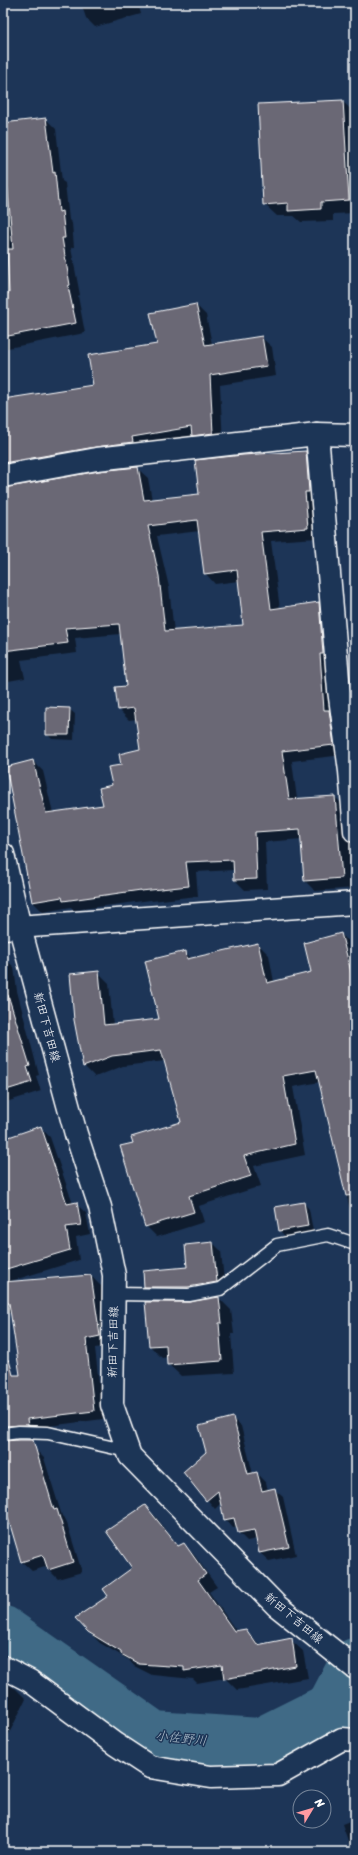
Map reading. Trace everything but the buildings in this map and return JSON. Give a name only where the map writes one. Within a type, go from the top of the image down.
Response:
[{"type":"street","points":[[317,434],[339,690],[350,771],[355,831]]},
{"type":"street","points":[[3,476],[97,459],[317,434],[355,435]]},
{"type":"street","name":"新田下吉田線","points":[[3,854],[11,928],[100,1207],[114,1276],[112,1405],[130,1456],[277,1606],[355,1668]]},
{"type":"street","points":[[11,928],[355,903]]},
{"type":"street","points":[[3,1667],[30,1681],[115,1744],[150,1767],[211,1777],[278,1775],[342,1739],[355,1740]]},
{"type":"lane","points":[[114,1294],[189,1295],[212,1291],[220,1289],[277,1245],[328,1236],[355,1244]]},
{"type":"lane","points":[[3,1434],[19,1432],[48,1433],[128,1451]]},
{"type":"waterway","name":"小佐野川","points":[[3,1632],[153,1737],[260,1744],[332,1708],[355,1664]]}]
